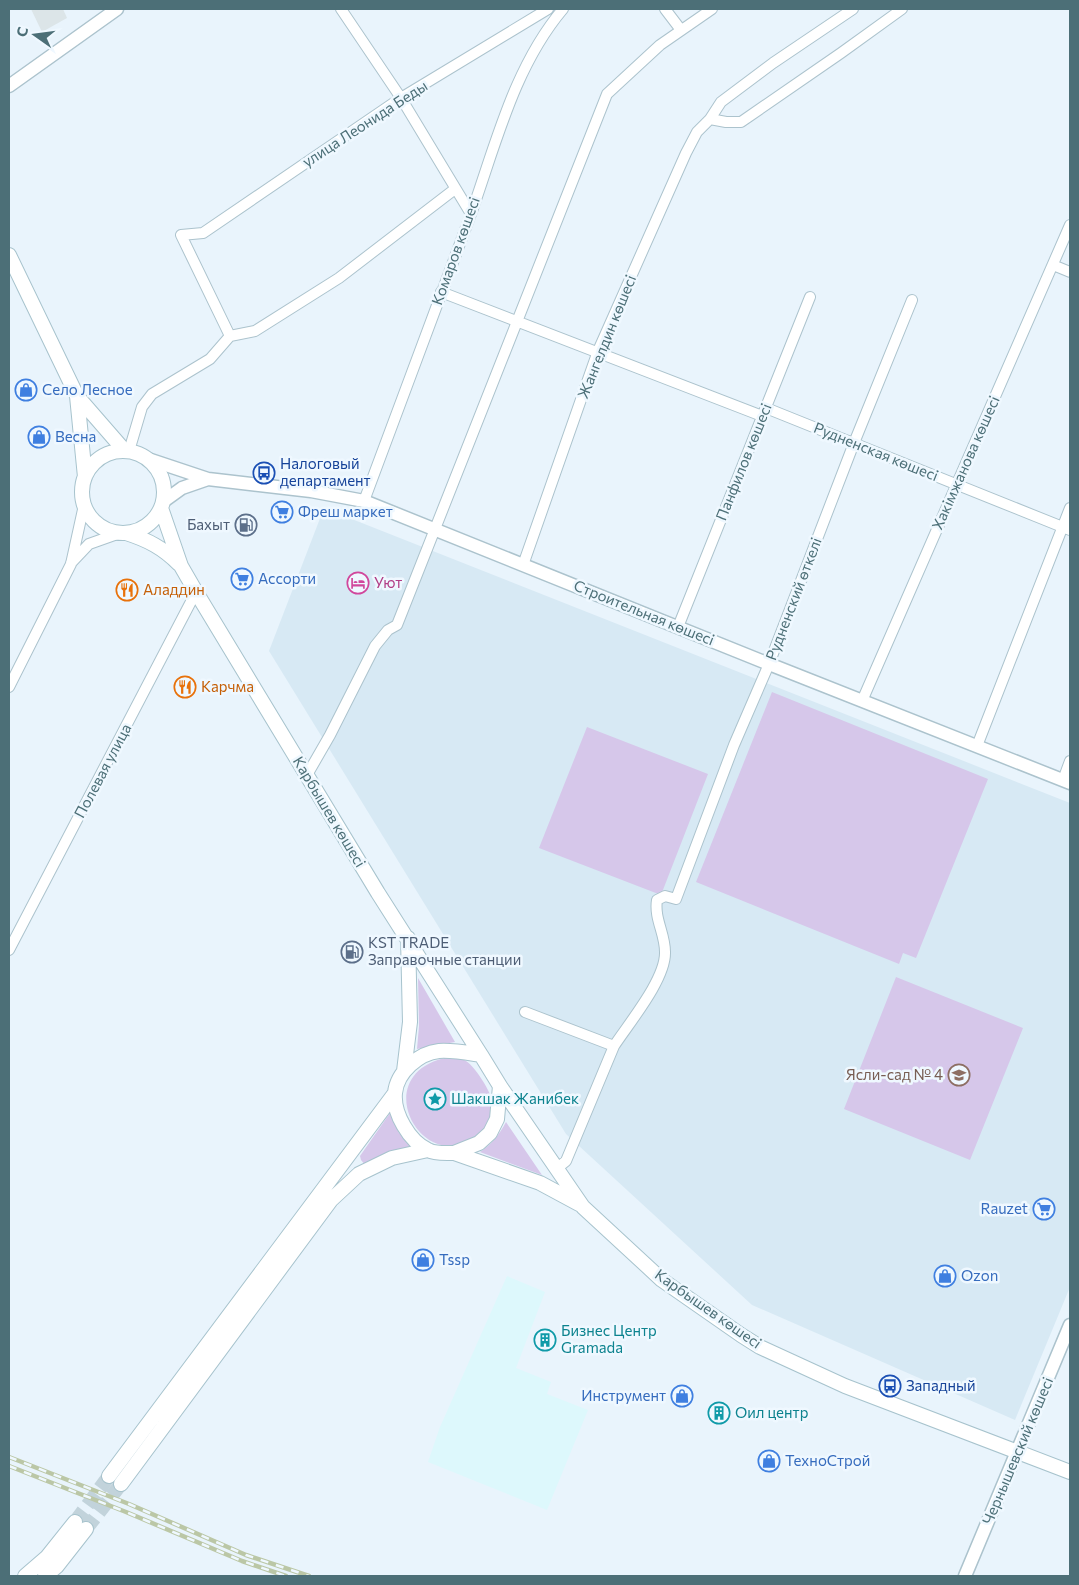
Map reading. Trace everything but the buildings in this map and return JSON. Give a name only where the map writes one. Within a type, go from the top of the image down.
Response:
[{"type":"main road","points":[[9,255],[76,396],[127,451]]},
{"type":"main road","points":[[76,396],[85,477]]},
{"type":"main road","points":[[123,533],[137,531],[156,518],[163,504],[165,489],[157,467],[148,459],[139,454],[116,451],[100,458],[89,470],[85,477],[82,491],[84,505],[98,524],[108,530],[152,542],[165,550],[181,566]]},
{"type":"main road","points":[[163,504],[181,566]]},
{"type":"main road","name":"Карбышев көшесі","points":[[181,566],[378,892],[481,1055]]},
{"type":"main road","points":[[404,1071],[410,1022],[408,938]]},
{"type":"main road","points":[[428,1150],[392,1158],[359,1174],[331,1200],[115,1480],[395,1094],[398,1082],[404,1071],[414,1061],[424,1055],[439,1051],[481,1055],[500,1086],[497,1119],[490,1133],[478,1142],[454,1153]]},
{"type":"main road","name":"Карбышев көшесі","points":[[500,1086],[583,1207],[662,1280],[740,1335],[760,1347],[845,1386],[1070,1472]]},
{"type":"main road","points":[[395,1094],[398,1112],[404,1128],[428,1150],[454,1153],[540,1183],[583,1207]]},
{"type":"main road","points":[[25,1576],[81,1526],[57,1566],[45,1576]]},
{"type":"street","points":[[9,86],[117,9]]},
{"type":"street","points":[[341,9],[401,98],[471,214]]},
{"type":"street","name":"улица Леонида Беды","points":[[230,336],[182,234],[202,232],[401,98],[548,9]]},
{"type":"street","name":"Комаров көшесі","points":[[364,501],[471,214],[501,125],[528,61],[547,28],[563,9]]},
{"type":"street","points":[[665,9],[681,30]]},
{"type":"street","points":[[307,775],[330,735],[375,646],[388,630],[398,625],[607,94],[660,45],[712,9]]},
{"type":"street","name":"Жангелдин көшесі","points":[[522,565],[598,351],[686,153],[698,132],[710,119],[721,102],[772,63],[853,9]]},
{"type":"street","points":[[710,119],[741,122],[902,9]]},
{"type":"street","points":[[127,451],[146,401],[158,389],[210,359],[230,336],[255,331],[339,278],[455,188]]},
{"type":"street","name":"Хакімжанова көшесі","points":[[862,701],[1070,225]]},
{"type":"street","points":[[1053,265],[1070,272]]},
{"type":"street","name":"Рудненская көшесі","points":[[441,292],[764,412],[854,443],[1066,528]]},
{"type":"street","name":"Панфилов көшесі","points":[[678,627],[810,297]]},
{"type":"street","name":"Рудненский өткелі","points":[[614,1046],[653,988],[660,974],[666,955],[665,942],[656,914],[657,900],[660,897],[666,896],[676,899],[734,745],[769,664],[854,443],[912,300]]},
{"type":"street","points":[[148,459],[208,479]]},
{"type":"street","points":[[163,504],[182,488],[208,479]]},
{"type":"street","name":"Строительная көшесі","points":[[208,479],[310,491],[364,501],[862,701],[1068,780]]},
{"type":"street","points":[[9,687],[71,564],[84,505]]},
{"type":"street","points":[[977,746],[1066,528],[1070,508]]},
{"type":"street","points":[[71,564],[89,544],[123,533]]},
{"type":"street","name":"Полевая улица","points":[[9,950],[196,592]]},
{"type":"street","points":[[1068,780],[1070,761]]},
{"type":"street","points":[[525,1012],[614,1046],[566,1162],[556,1169]]},
{"type":"street","name":"Чернышевский көшесі","points":[[964,1576],[1069,1332]]},
{"type":"shaded area","points":[[31,9],[63,9],[67,18],[42,32]]},
{"type":"shaded area","name":"Западный","points":[[324,508],[1070,803],[1070,1287],[1015,1420],[752,1305],[566,1134],[269,651]]},
{"type":"shaded area","points":[[772,692],[988,779],[916,958],[903,953],[899,964],[696,882]]},
{"type":"shaded area","points":[[587,727],[708,774],[661,895],[539,848]]},
{"type":"shaded area","points":[[896,977],[1023,1028],[970,1160],[844,1109]]},
{"type":"shaded area","points":[[418,978],[455,1042],[417,1049],[419,1026]]},
{"type":"shaded area","points":[[449,1057],[464,1060],[473,1067],[482,1079],[492,1099],[493,1107],[489,1121],[484,1129],[463,1144],[443,1145],[425,1137],[412,1122],[406,1103],[409,1084],[423,1067]]},
{"type":"shaded area","points":[[390,1113],[399,1133],[411,1147],[366,1166],[360,1156]]},
{"type":"shaded area","points":[[506,1122],[542,1175],[480,1152],[495,1139]]},
{"type":"shaded area","points":[[507,1276],[545,1292],[516,1368],[551,1382],[547,1394],[588,1410],[547,1510],[428,1462],[440,1427]]},
{"type":"tunnel","points":[[75,1522],[109,1476]]},
{"type":"tunnel","points":[[86,1529],[121,1484]]},
{"type":"railway","points":[[9,1457],[129,1504],[246,1555],[309,1576]]},
{"type":"railway","points":[[9,1466],[126,1512],[242,1561],[286,1576]]},
{"type":"place","name":"Село Лесное","points":[[26,390]]},
{"type":"place","name":"Весна","points":[[39,437]]},
{"type":"place","name":"Налоговый департамент","points":[[264,473]]},
{"type":"place","name":"Фреш маркет","points":[[282,512]]},
{"type":"place","name":"Бахыт","points":[[246,525]]},
{"type":"place","name":"Ассорти","points":[[242,579]]},
{"type":"place","name":"Уют","points":[[358,583]]},
{"type":"place","name":"Аладдин","points":[[127,590]]},
{"type":"place","name":"Карчма","points":[[185,687]]},
{"type":"place","name":"KST TRADE Заправочные станции","points":[[352,952]]},
{"type":"place","name":"Ясли-сад № 4","points":[[959,1075]]},
{"type":"place","name":"Шакшак Жанибек","points":[[435,1099]]},
{"type":"place","name":"Rauzet","points":[[1044,1209]]},
{"type":"place","name":"Tssp","points":[[423,1260]]},
{"type":"place","name":"Ozon","points":[[945,1276]]},
{"type":"place","name":"Бизнес Центр Gramada","points":[[545,1340]]},
{"type":"place","name":"Западный","points":[[890,1386]]},
{"type":"place","name":"Инструмент","points":[[682,1396]]},
{"type":"place","name":"Оил центр","points":[[719,1413]]},
{"type":"place","name":"ТехноСтрой","points":[[769,1461]]}]
